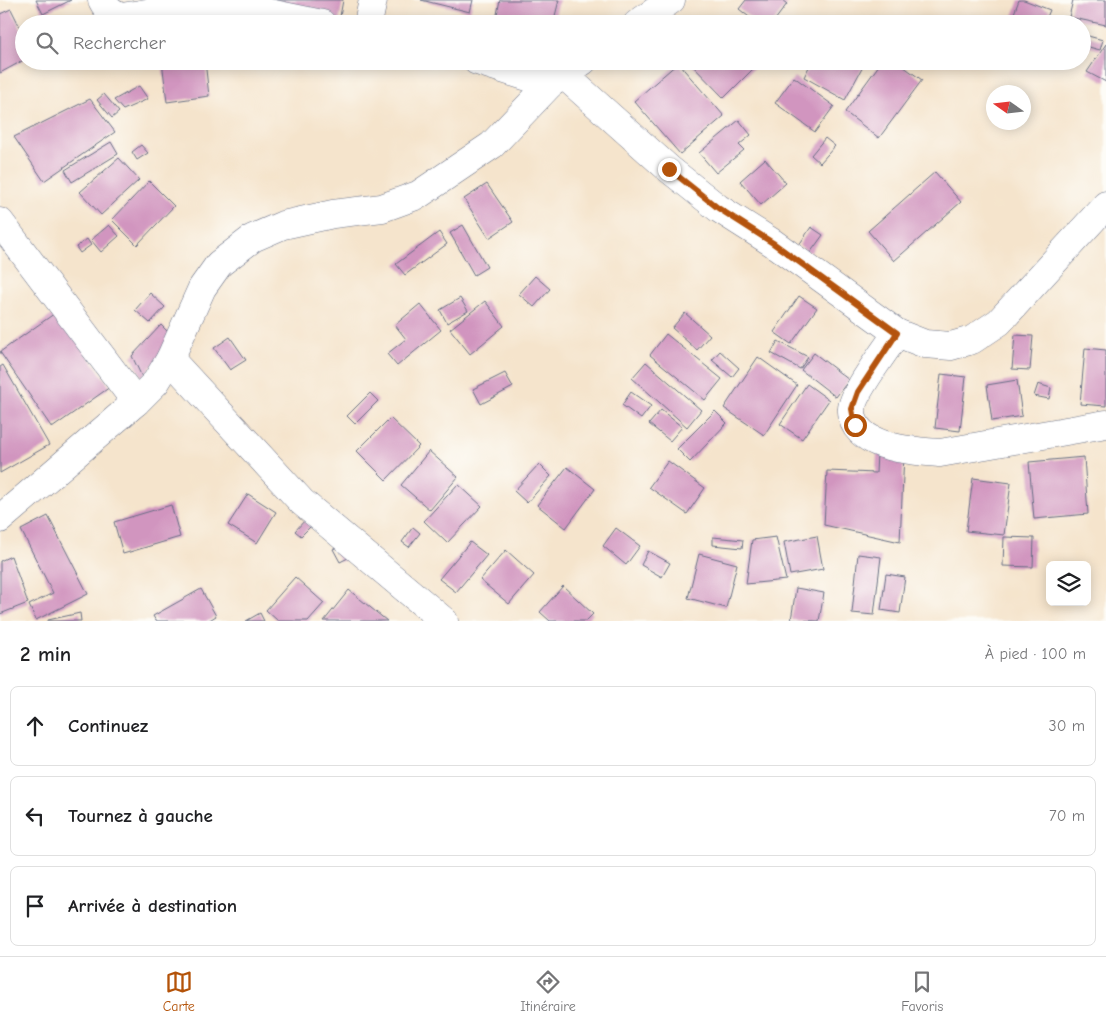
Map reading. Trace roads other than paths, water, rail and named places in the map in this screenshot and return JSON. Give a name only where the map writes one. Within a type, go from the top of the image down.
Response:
[{"type":"street","points":[[102,0],[112,14],[115,15]]},
{"type":"street","points":[[370,15],[373,0]]},
{"type":"street","points":[[649,15],[671,0]]},
{"type":"street","points":[[134,15],[201,4],[231,5],[279,15]]},
{"type":"street","points":[[544,70],[566,73],[669,169],[718,208],[773,243],[897,333],[925,344],[950,346],[972,340],[999,322],[1106,205]]},
{"type":"street","points":[[0,519],[136,402],[156,382],[170,359],[202,288],[219,264],[253,238],[283,225],[333,214],[382,208],[418,195],[492,145],[566,73]]},
{"type":"street","points":[[0,222],[136,402]]},
{"type":"street","points":[[897,333],[858,392],[852,409],[855,425],[867,438],[913,451],[940,453],[1106,424]]},
{"type":"street","points":[[170,359],[302,502],[444,621]]}]
